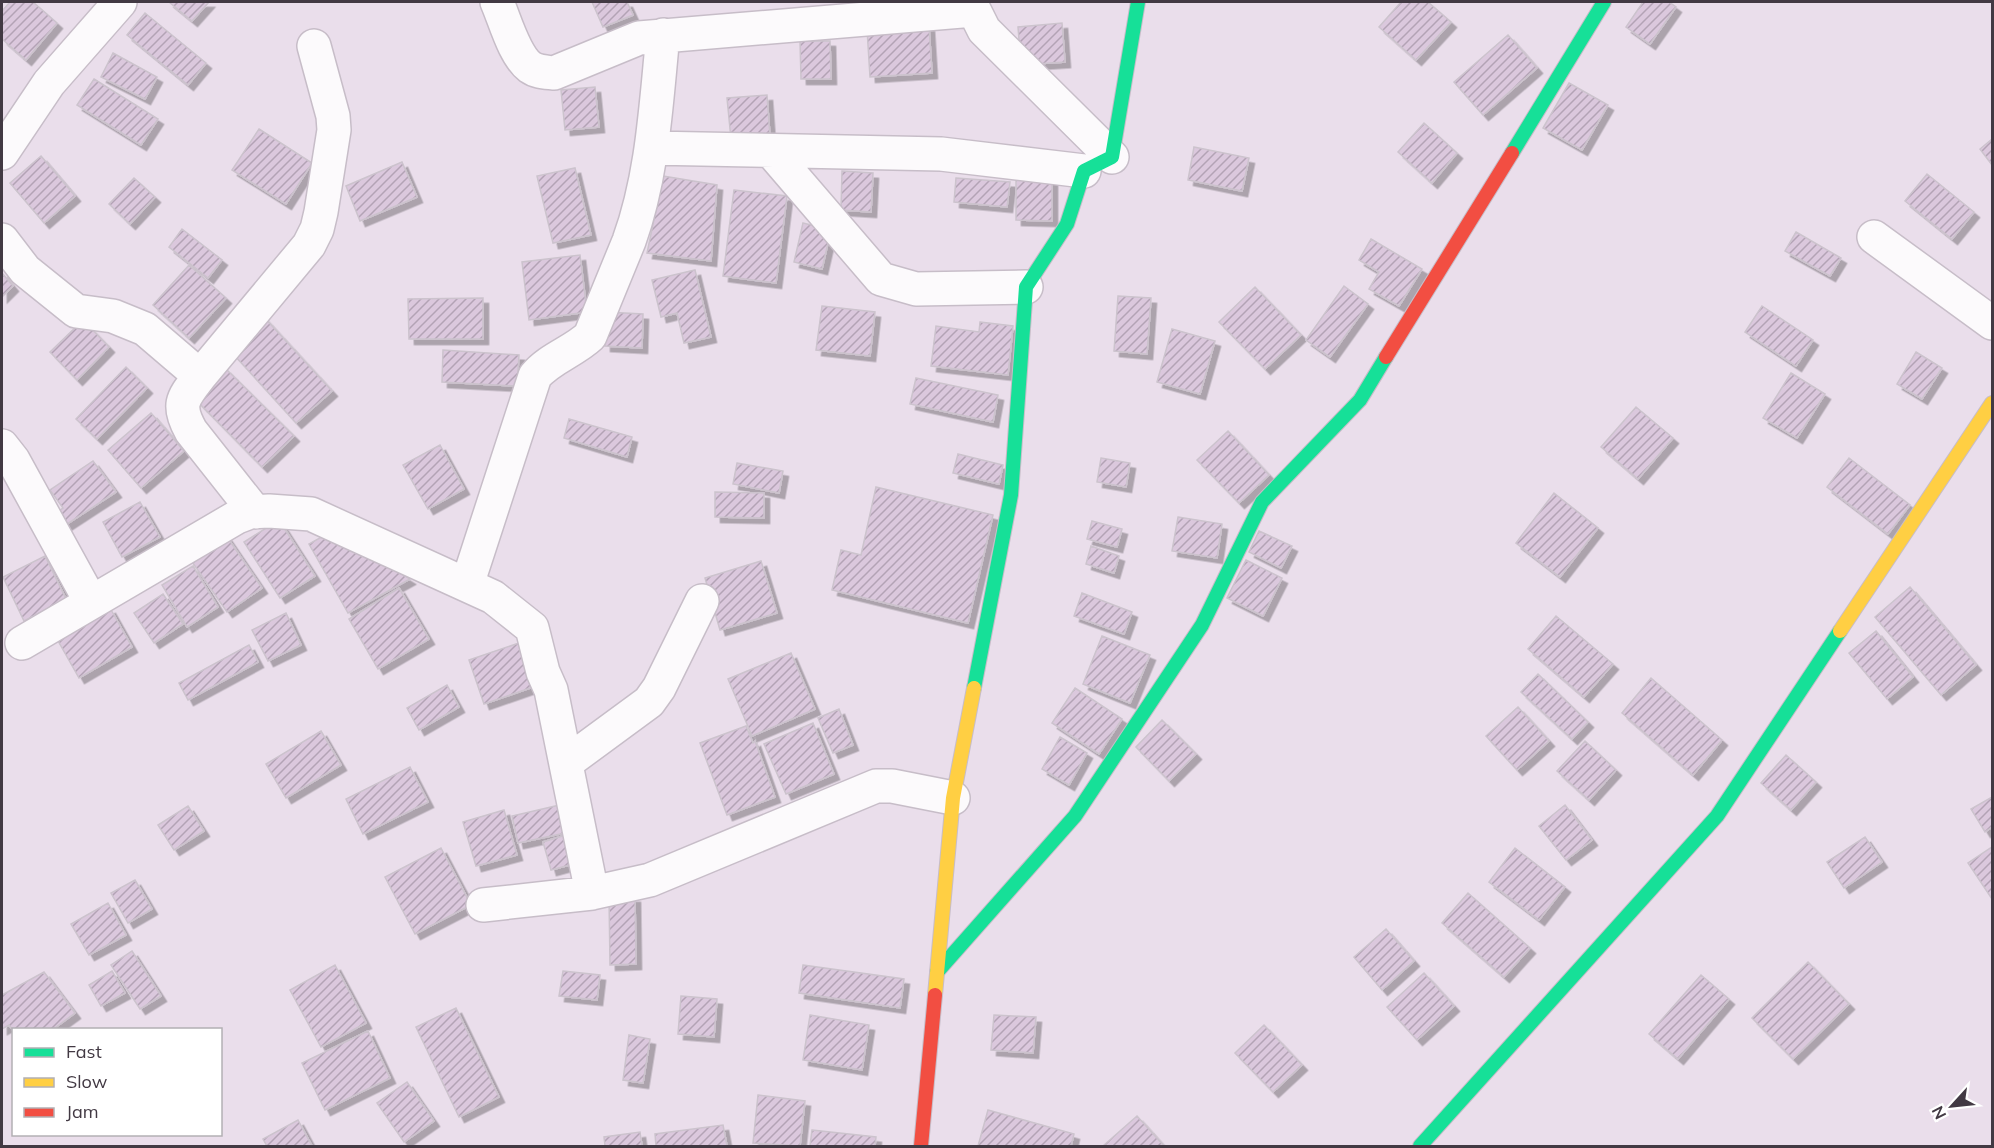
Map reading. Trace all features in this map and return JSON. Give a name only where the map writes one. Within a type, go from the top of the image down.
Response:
[{"type":"street","points":[[2,153],[49,83],[120,2]]},
{"type":"street","points":[[497,2],[522,58],[530,67],[542,72],[554,73],[639,38],[971,6],[984,30],[1098,164]]},
{"type":"street","points":[[921,1146],[952,798],[1011,495],[1026,287],[1067,224],[1098,164],[1138,2]]},
{"type":"street","points":[[937,972],[1074,816],[1202,625],[1262,502],[1360,400],[1604,2]]},
{"type":"street","points":[[467,585],[535,376],[543,366],[580,345],[590,336],[634,228],[651,148],[663,35]]},
{"type":"street","points":[[262,512],[191,431],[183,417],[182,404],[186,394],[200,376],[309,245],[317,229],[334,130],[333,116],[314,46]]},
{"type":"street","points":[[651,148],[941,154],[1098,164]]},
{"type":"street","points":[[771,151],[881,279],[916,289],[1026,287]]},
{"type":"street","points":[[1874,237],[1992,323]]},
{"type":"street","points":[[2,240],[25,270],[76,311],[113,316],[144,329],[200,376]]},
{"type":"street","points":[[1420,1146],[1717,816],[1992,403]]},
{"type":"street","points":[[2,446],[13,460],[91,602]]},
{"type":"street","points":[[22,643],[237,517],[262,512],[305,513],[493,597],[532,628],[543,672],[551,690],[592,892]]},
{"type":"street","points":[[566,763],[649,702],[659,688],[702,601]]},
{"type":"street","points":[[483,905],[592,892],[661,877],[876,786],[892,786],[952,798]]},
{"type":"building","points":[[10,2],[33,2],[57,23],[26,60],[2,39],[2,11]]},
{"type":"building","points":[[169,2],[209,2],[192,21]]},
{"type":"building","points":[[592,2],[627,2],[633,15],[603,27]]},
{"type":"building","points":[[1401,2],[1428,2],[1451,22],[1416,60],[1379,27]]},
{"type":"building","points":[[1643,2],[1669,2],[1676,7],[1650,44],[1626,27]]},
{"type":"building","points":[[145,13],[206,63],[188,85],[127,35]]},
{"type":"building","points":[[1062,23],[1065,62],[1021,65],[1018,27]]},
{"type":"building","points":[[929,26],[932,73],[870,77],[867,29]]},
{"type":"building","points":[[1508,35],[1537,68],[1483,115],[1454,82]]},
{"type":"building","points":[[800,41],[830,41],[831,79],[801,79]]},
{"type":"building","points":[[113,53],[157,77],[145,99],[101,77]]},
{"type":"building","points":[[94,79],[158,119],[141,145],[77,105]]},
{"type":"building","points":[[1569,83],[1608,105],[1582,150],[1543,128]]},
{"type":"building","points":[[595,87],[599,127],[565,130],[561,90]]},
{"type":"building","points":[[767,95],[770,136],[731,139],[727,98]]},
{"type":"building","points":[[1424,123],[1457,153],[1432,183],[1398,152]]},
{"type":"building","points":[[259,129],[312,163],[286,204],[232,170]]},
{"type":"building","points":[[1992,139],[1992,165],[1980,149]]},
{"type":"building","points":[[1194,147],[1249,158],[1242,191],[1188,180]]},
{"type":"building","points":[[41,156],[75,196],[44,223],[10,183]]},
{"type":"building","points":[[402,162],[417,197],[360,221],[346,186]]},
{"type":"building","points":[[575,168],[591,235],[553,243],[537,176]]},
{"type":"building","points":[[842,171],[873,173],[871,212],[841,210]]},
{"type":"building","points":[[1016,172],[1052,172],[1052,221],[1016,220]]},
{"type":"building","points":[[1927,174],[1974,212],[1952,239],[1905,201]]},
{"type":"building","points":[[663,176],[717,185],[711,261],[647,253]]},
{"type":"building","points":[[134,178],[155,197],[130,224],[109,204]]},
{"type":"building","points":[[956,178],[1010,182],[1007,207],[954,202]]},
{"type":"building","points":[[734,190],[787,196],[776,283],[723,276]]},
{"type":"building","points":[[803,223],[831,230],[822,269],[794,262]]},
{"type":"building","points":[[182,229],[222,260],[208,278],[169,247]]},
{"type":"building","points":[[1796,232],[1841,258],[1830,276],[1785,251]]},
{"type":"building","points":[[1371,239],[1422,269],[1399,306],[1369,289],[1379,272],[1359,260]]},
{"type":"building","points":[[580,255],[587,312],[529,320],[522,262]]},
{"type":"building","points":[[189,265],[226,298],[189,338],[153,305]]},
{"type":"building","points":[[695,270],[711,337],[684,343],[677,313],[661,317],[652,280]]},
{"type":"building","points":[[2,273],[13,286],[2,297]]},
{"type":"building","points":[[1344,286],[1368,304],[1330,357],[1306,340]]},
{"type":"building","points":[[1255,287],[1301,335],[1265,369],[1219,322]]},
{"type":"building","points":[[1118,296],[1151,298],[1147,354],[1114,351]]},
{"type":"building","points":[[483,298],[483,339],[409,339],[408,299]]},
{"type":"building","points":[[822,306],[875,312],[870,356],[816,350]]},
{"type":"building","points":[[1762,306],[1813,340],[1796,366],[1745,332]]},
{"type":"building","points":[[606,312],[643,314],[642,348],[605,346]]},
{"type":"building","points":[[261,314],[332,391],[296,423],[226,346]]},
{"type":"building","points":[[83,320],[109,347],[77,380],[50,352]]},
{"type":"building","points":[[980,322],[1013,326],[1008,375],[931,366],[936,326],[979,332]]},
{"type":"building","points":[[1172,329],[1215,341],[1200,394],[1157,382]]},
{"type":"building","points":[[443,350],[519,355],[517,386],[442,382]]},
{"type":"building","points":[[1916,352],[1942,368],[1922,399],[1897,384]]},
{"type":"building","points":[[126,367],[147,388],[97,439],[76,419]]},
{"type":"building","points":[[225,368],[294,436],[262,467],[195,399]]},
{"type":"building","points":[[1791,373],[1825,394],[1797,438],[1763,418]]},
{"type":"building","points":[[916,378],[998,395],[993,422],[910,404]]},
{"type":"building","points":[[1636,407],[1673,438],[1638,479],[1601,447]]},
{"type":"building","points":[[151,413],[184,451],[141,488],[108,450]]},
{"type":"building","points":[[569,419],[632,437],[627,457],[564,438]]},
{"type":"building","points":[[1228,431],[1269,475],[1239,503],[1197,460]]},
{"type":"building","points":[[440,445],[464,489],[428,509],[403,465]]},
{"type":"building","points":[[958,454],[1003,465],[999,484],[953,473]]},
{"type":"building","points":[[1101,458],[1130,463],[1126,487],[1097,482]]},
{"type":"building","points":[[1849,458],[1910,505],[1888,534],[1827,487]]},
{"type":"building","points":[[93,461],[116,492],[61,528],[53,515],[63,508],[50,490]]},
{"type":"building","points":[[737,463],[783,471],[779,493],[733,484]]},
{"type":"building","points":[[876,487],[993,515],[968,623],[832,590],[841,550],[861,555]]},
{"type":"building","points":[[715,492],[764,493],[764,518],[715,517]]},
{"type":"building","points":[[1554,493],[1598,528],[1560,577],[1516,543]]},
{"type":"building","points":[[140,502],[160,537],[122,557],[103,522]]},
{"type":"building","points":[[1178,517],[1222,524],[1217,558],[1172,551]]},
{"type":"building","points":[[279,520],[315,576],[280,598],[244,542]]},
{"type":"building","points":[[1092,521],[1122,529],[1117,547],[1087,539]]},
{"type":"building","points":[[223,531],[262,588],[227,612],[188,556]]},
{"type":"building","points":[[332,531],[410,579],[348,613],[309,544]]},
{"type":"building","points":[[1259,531],[1292,546],[1281,568],[1249,552]]},
{"type":"building","points":[[1091,546],[1119,556],[1114,573],[1086,564]]},
{"type":"building","points":[[45,556],[66,599],[24,621],[3,577]]},
{"type":"building","points":[[1246,560],[1282,578],[1263,616],[1227,598]]},
{"type":"building","points":[[761,561],[777,613],[720,630],[705,578]]},
{"type":"building","points":[[193,566],[218,607],[187,627],[162,585]]},
{"type":"building","points":[[1910,587],[1976,665],[1941,695],[1875,617]]},
{"type":"building","points":[[399,588],[429,639],[378,669],[349,619]]},
{"type":"building","points":[[1082,593],[1132,612],[1124,634],[1074,616]]},
{"type":"building","points":[[163,594],[183,624],[154,643],[134,613]]},
{"type":"building","points":[[110,608],[132,647],[79,678],[57,639]]},
{"type":"building","points":[[286,613],[301,645],[268,661],[252,630]]},
{"type":"building","points":[[1556,616],[1613,664],[1584,697],[1528,649]]},
{"type":"building","points":[[1876,631],[1913,677],[1887,699],[1849,653]]},
{"type":"building","points":[[1102,636],[1150,655],[1130,703],[1083,684]]},
{"type":"building","points":[[522,642],[536,686],[484,704],[469,660]]},
{"type":"building","points":[[249,645],[258,662],[188,700],[179,683]]},
{"type":"building","points":[[791,653],[815,709],[752,736],[728,679]]},
{"type":"building","points":[[1538,674],[1588,722],[1572,739],[1521,692]]},
{"type":"building","points":[[1651,678],[1722,740],[1693,775],[1622,713]]},
{"type":"building","points":[[447,685],[459,707],[419,730],[407,708]]},
{"type":"building","points":[[1075,688],[1122,719],[1099,754],[1052,723]]},
{"type":"building","points":[[1518,707],[1549,741],[1517,770],[1486,736]]},
{"type":"building","points":[[839,709],[853,745],[833,753],[818,718]]},
{"type":"building","points":[[1162,720],[1196,754],[1169,781],[1136,747]]},
{"type":"building","points":[[813,723],[834,774],[786,794],[764,744]]},
{"type":"building","points":[[746,726],[753,743],[755,741],[775,797],[727,815],[700,743]]},
{"type":"building","points":[[321,731],[341,765],[286,798],[266,764]]},
{"type":"building","points":[[1060,737],[1087,753],[1069,785],[1042,769]]},
{"type":"building","points":[[1585,741],[1616,770],[1589,800],[1557,771]]},
{"type":"building","points":[[1786,755],[1816,782],[1791,810],[1761,783]]},
{"type":"building","points":[[410,767],[428,802],[363,834],[346,799]]},
{"type":"building","points":[[1992,797],[1992,827],[1985,832],[1971,809]]},
{"type":"building","points":[[564,804],[570,832],[518,843],[512,816]]},
{"type":"building","points":[[1565,805],[1592,840],[1566,860],[1539,826]]},
{"type":"building","points":[[188,806],[204,831],[174,850],[158,825]]},
{"type":"building","points":[[504,810],[517,855],[476,866],[463,822]]},
{"type":"building","points":[[569,834],[577,863],[551,870],[543,842]]},
{"type":"building","points":[[1865,837],[1882,862],[1844,888],[1827,862]]},
{"type":"building","points":[[1992,847],[1992,899],[1968,863]]},
{"type":"building","points":[[441,848],[471,905],[415,934],[385,877]]},
{"type":"building","points":[[1515,848],[1565,887],[1539,920],[1489,882]]},
{"type":"building","points":[[135,880],[152,909],[128,923],[111,893]]},
{"type":"building","points":[[1468,893],[1530,948],[1504,977],[1442,923]]},
{"type":"building","points":[[609,897],[635,897],[636,964],[610,965]]},
{"type":"building","points":[[108,903],[126,935],[89,955],[71,924]]},
{"type":"building","points":[[1386,929],[1414,961],[1382,990],[1354,957]]},
{"type":"building","points":[[132,951],[161,996],[140,1009],[111,965]]},
{"type":"building","points":[[1808,962],[1849,1004],[1793,1059],[1752,1018]]},
{"type":"building","points":[[335,965],[366,1023],[321,1047],[290,990]]},
{"type":"building","points":[[803,965],[904,979],[900,1008],[799,993]]},
{"type":"building","points":[[112,971],[125,993],[101,1006],[89,985]]},
{"type":"building","points":[[563,971],[600,975],[597,1000],[559,996]]},
{"type":"building","points":[[44,972],[75,1013],[55,1028],[12,1029],[9,1025],[2,1029],[2,995]]},
{"type":"building","points":[[1424,973],[1454,1006],[1417,1040],[1387,1007]]},
{"type":"building","points":[[1701,975],[1729,999],[1678,1059],[1649,1034]]},
{"type":"building","points":[[681,996],[717,999],[714,1037],[678,1034]]},
{"type":"building","points":[[456,1008],[499,1097],[459,1117],[416,1027]]},
{"type":"building","points":[[810,1015],[869,1025],[862,1070],[803,1060]]},
{"type":"building","points":[[994,1015],[1036,1017],[1033,1053],[991,1050]]},
{"type":"building","points":[[1264,1025],[1302,1065],[1273,1092],[1235,1053]]},
{"type":"building","points":[[368,1031],[390,1078],[325,1110],[302,1063]]},
{"type":"building","points":[[629,1035],[650,1039],[643,1083],[623,1080]]},
{"type":"building","points":[[407,1082],[434,1121],[404,1142],[377,1103]]},
{"type":"building","points":[[758,1095],[805,1101],[800,1146],[753,1143]]},
{"type":"building","points":[[988,1110],[1074,1134],[1071,1146],[978,1146]]},
{"type":"building","points":[[1137,1116],[1164,1146],[1103,1146]]},
{"type":"building","points":[[298,1120],[312,1146],[267,1146],[263,1139]]},
{"type":"building","points":[[723,1125],[727,1146],[656,1146],[655,1134]]},
{"type":"building","points":[[812,1130],[876,1137],[875,1146],[810,1146]]},
{"type":"building","points":[[640,1132],[642,1146],[605,1146],[604,1137]]},
{"type":"traffic: fast","points":[[974,688],[1011,495],[1026,287],[1067,224],[1084,171],[1112,157],[1138,2]]},
{"type":"traffic: fast","points":[[1512,153],[1604,2]]},
{"type":"traffic: fast","points":[[937,972],[1075,816],[1202,625],[1262,502],[1360,400],[1386,357]]},
{"type":"traffic: fast","points":[[1420,1146],[1717,816],[1840,631]]},
{"type":"traffic: slow","points":[[1840,631],[1992,403]]},
{"type":"traffic: slow","points":[[935,995],[953,798],[974,688]]},
{"type":"traffic: jam","points":[[1386,357],[1512,153]]},
{"type":"traffic: jam","points":[[921,1146],[935,995]]}]
